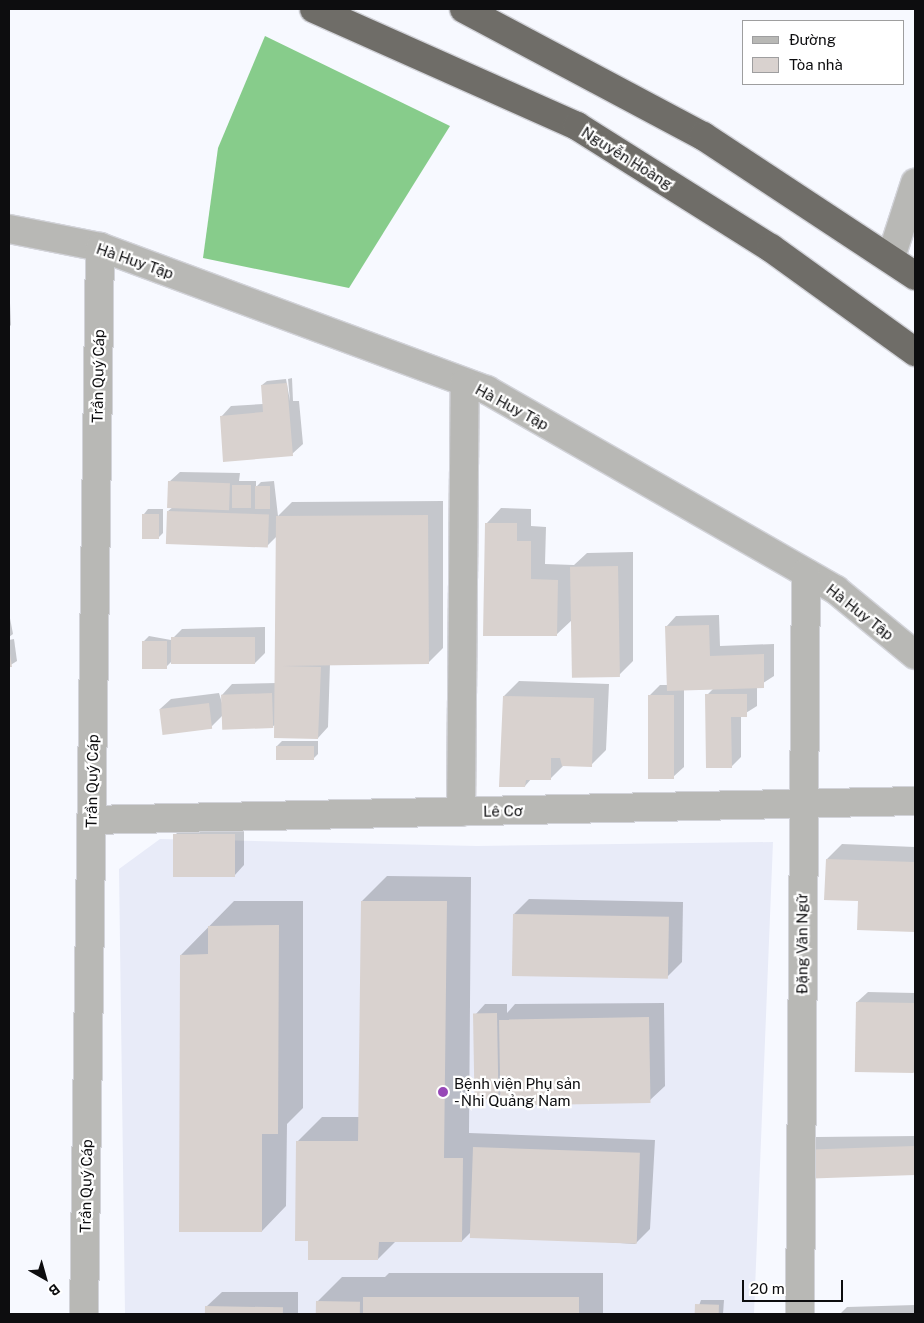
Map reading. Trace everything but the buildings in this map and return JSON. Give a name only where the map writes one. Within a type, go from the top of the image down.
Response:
[{"type":"highway","name":"Nguyễn Hoàng","points":[[314,9],[577,126],[771,248],[915,352]]},
{"type":"highway","points":[[464,9],[703,136],[891,257],[915,276]]},
{"type":"street","points":[[891,257],[915,183]]},
{"type":"street","name":"Hà Huy Tập","points":[[9,229],[100,247],[487,390],[836,590],[915,655]]},
{"type":"street","name":"Trần Quý Cáp","points":[[84,1314],[100,247]]},
{"type":"street","points":[[461,812],[465,383]]},
{"type":"street","name":"Đặng Văn Ngữ","points":[[800,1314],[806,573]]},
{"type":"street","name":"Lê Cơ","points":[[91,820],[915,801]]},
{"type":"shaded area","name":"Bệnh viện Phụ sản - Nhi Quảng Nam","points":[[160,839],[477,846],[773,842],[754,1314],[125,1314],[119,869]]},
{"type":"green space","points":[[265,36],[450,126],[349,288],[203,258],[218,148]]},
{"type":"place","name":"Bệnh viện Phụ sản - Nhi Quảng Nam","points":[[443,1092]]}]
